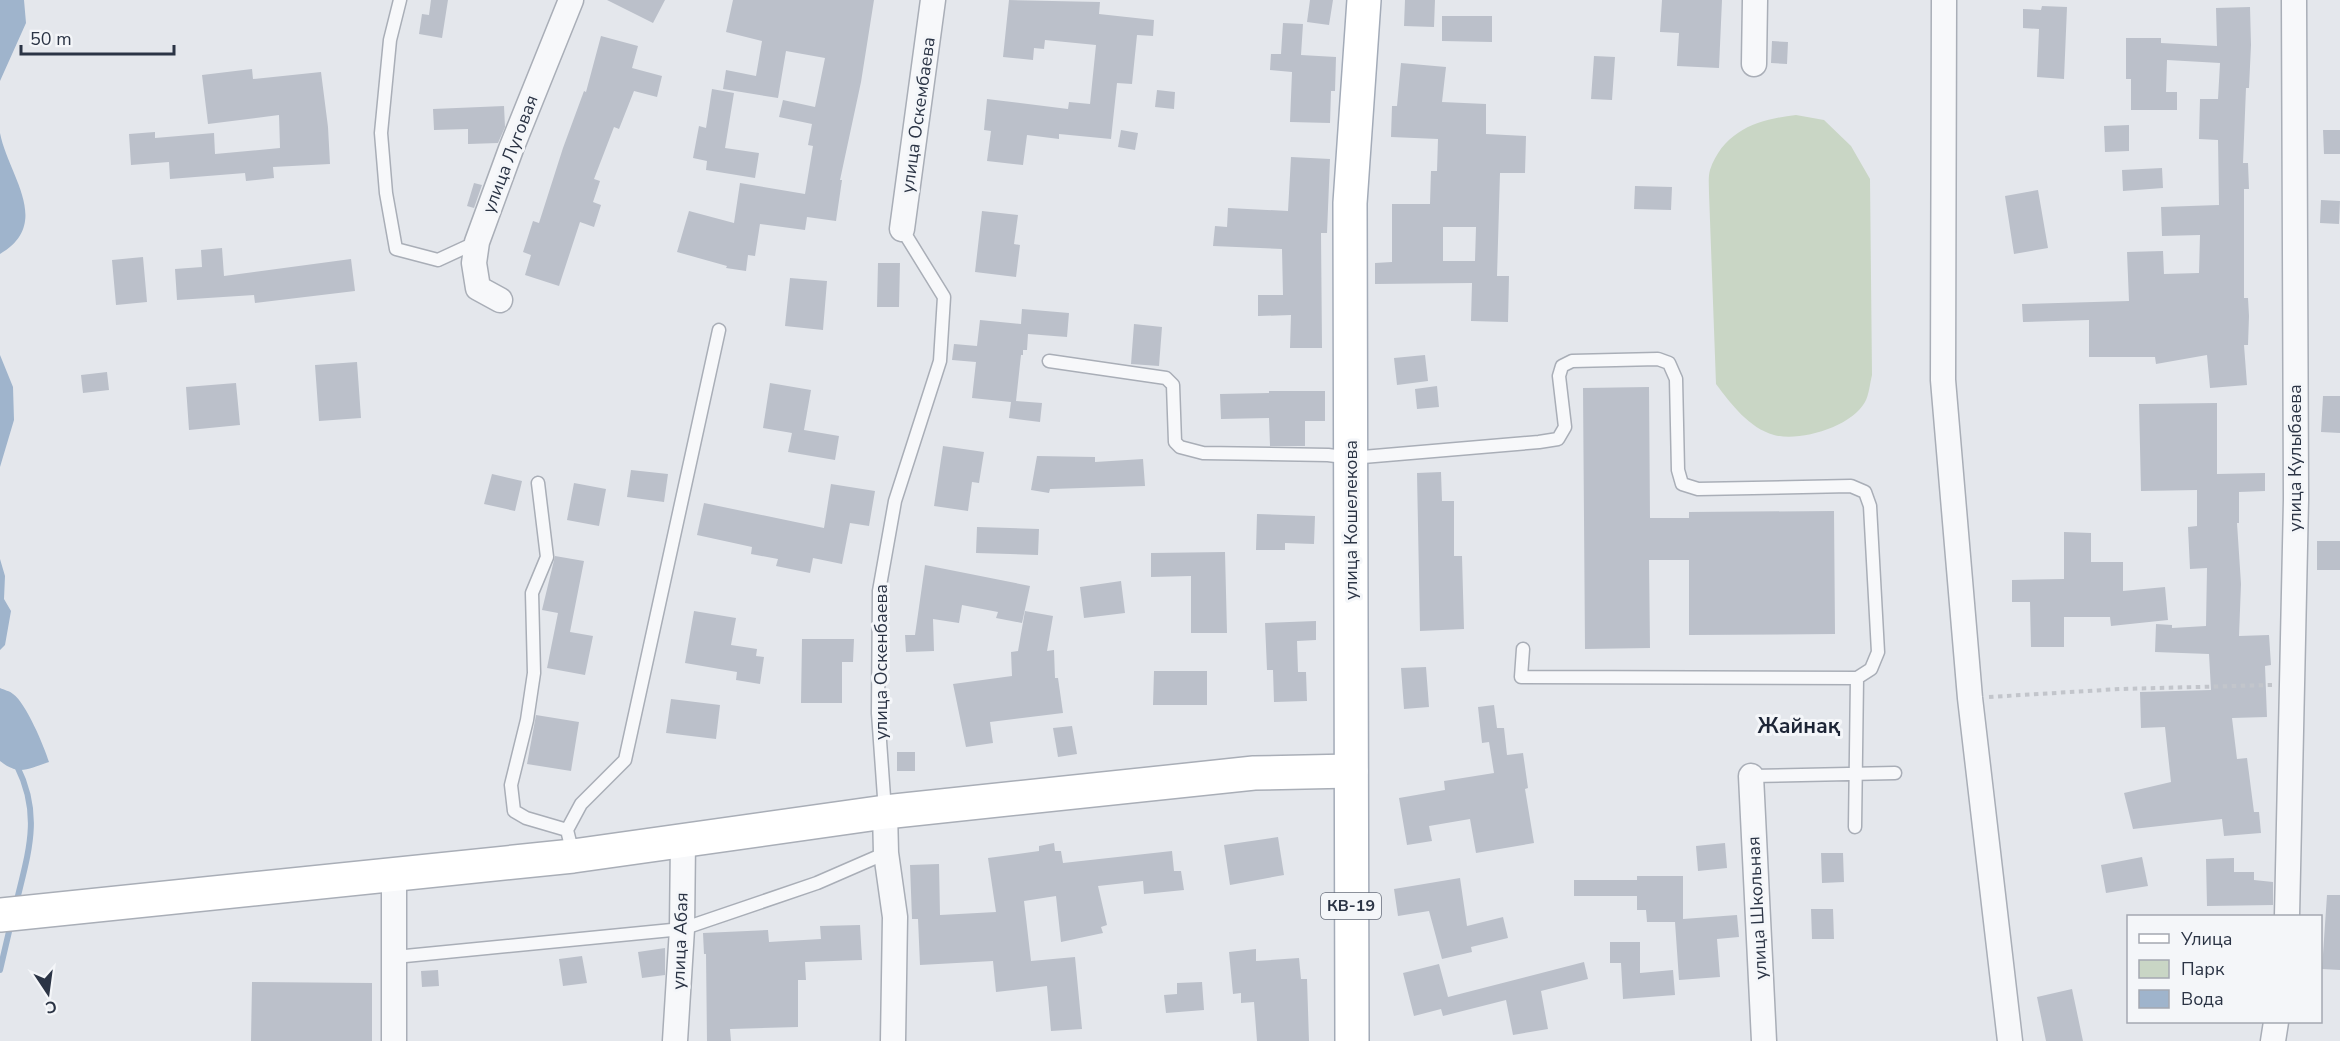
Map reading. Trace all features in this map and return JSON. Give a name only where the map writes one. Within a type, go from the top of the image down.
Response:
[{"type":"main road","name":"улица Кошелекова","points":[[1352,1041],[1350,203],[1364,0]]},
{"type":"main road","points":[[0,915],[394,874],[570,843],[683,841],[885,812],[1254,773],[1351,771]]},
{"type":"street","name":"улица Луговая","points":[[500,300],[478,288],[474,263],[477,242],[511,149],[571,0]]},
{"type":"street","name":"улица Оскембаева","points":[[902,229],[933,0]]},
{"type":"street","points":[[1754,64],[1755,0]]},
{"type":"street","points":[[1944,0],[1943,380],[1970,698],[2010,1041]]},
{"type":"street","name":"улица Кулыбаева","points":[[2287,915],[2296,500],[2295,0]]},
{"type":"street","name":"улица Школьная","points":[[1751,776],[1764,1041]]},
{"type":"street","name":"улица Оскенбаева","points":[[885,812],[885,853],[895,917],[893,1041]]},
{"type":"street","name":"улица Абая","points":[[675,1041],[682,929],[683,841]]},
{"type":"street","points":[[394,874],[394,1041]]},
{"type":"street","points":[[2273,1041],[2276,1023]]},
{"type":"lane","points":[[400,0],[390,39],[381,133],[386,193],[396,249],[438,260],[477,242]]},
{"type":"lane","name":"улица Оскенбаева","points":[[885,812],[878,713],[879,591],[895,501],[940,361],[944,297],[902,229]]},
{"type":"lane","points":[[538,483],[547,557],[532,593],[534,673],[527,720],[512,785],[514,811],[570,843],[580,804],[625,760],[719,330]]},
{"type":"lane","points":[[1049,361],[1166,378],[1173,386],[1175,442],[1180,447],[1203,453],[1328,455],[1351,458],[1558,439],[1565,427],[1559,376],[1562,366],[1572,361],[1658,359],[1670,363],[1676,379],[1678,470],[1682,484],[1698,489],[1851,486],[1865,492],[1870,506],[1878,652],[1871,669],[1857,678],[1521,677],[1523,649]]},
{"type":"lane","points":[[1855,828],[1857,678]]},
{"type":"lane","points":[[1751,776],[1895,773]]},
{"type":"lane","points":[[395,957],[682,929],[817,883],[885,853]]},
{"type":"path","points":[[1970,698],[2120,689],[2291,684]]},
{"type":"green space","points":[[1796,115],[1824,120],[1851,146],[1870,179],[1872,375],[1865,402],[1849,419],[1811,434],[1785,437],[1756,427],[1734,407],[1716,384],[1709,179],[1716,156],[1734,136],[1756,124]]},
{"type":"water","points":[[0,0],[24,0],[26,23],[0,81]]},
{"type":"water","points":[[0,133],[23,198],[25,213],[23,228],[16,242],[0,254]]},
{"type":"water","points":[[0,355],[13,387],[14,420],[0,467]]},
{"type":"water","points":[[0,559],[5,576],[4,599],[11,611],[5,645],[0,650]]},
{"type":"water","points":[[0,688],[12,693],[29,715],[49,762],[18,770],[0,761]]},
{"type":"building","points":[[431,0],[448,0],[442,38],[419,34],[422,14],[429,15]]},
{"type":"building","points":[[607,0],[665,0],[653,23]]},
{"type":"building","points":[[733,0],[874,0],[861,82],[840,180],[842,180],[836,221],[807,217],[805,230],[760,224],[755,256],[748,255],[746,271],[726,268],[727,266],[677,252],[689,211],[734,223],[740,183],[805,194],[813,146],[808,145],[812,124],[779,117],[783,100],[815,107],[825,58],[786,51],[778,98],[723,89],[726,70],[756,76],[762,41],[726,32]]},
{"type":"building","points":[[1009,0],[1100,2],[1099,14],[1154,20],[1153,36],[1137,35],[1132,84],[1117,83],[1111,139],[1059,134],[1059,139],[1027,135],[1023,165],[987,161],[991,131],[984,130],[987,99],[1068,109],[1069,102],[1090,104],[1096,45],[1045,40],[1044,49],[1034,48],[1033,60],[1003,57]]},
{"type":"building","points":[[1310,0],[1333,0],[1329,25],[1307,22]]},
{"type":"building","points":[[1405,0],[1435,0],[1434,27],[1404,26]]},
{"type":"building","points":[[1662,0],[1722,0],[1719,68],[1677,66],[1679,33],[1660,32]]},
{"type":"building","points":[[2042,6],[2067,7],[2064,79],[2037,77],[2039,29],[2023,28],[2023,9],[2041,10]]},
{"type":"building","points":[[2250,7],[2251,45],[2249,88],[2246,88],[2243,163],[2248,163],[2249,189],[2244,189],[2244,298],[2248,298],[2249,316],[2248,345],[2244,345],[2247,385],[2210,388],[2207,355],[2156,364],[2155,357],[2089,357],[2089,320],[2023,322],[2022,304],[2129,301],[2127,252],[2163,251],[2164,274],[2199,273],[2200,235],[2162,236],[2161,207],[2219,205],[2218,140],[2199,139],[2200,99],[2218,99],[2220,63],[2167,60],[2166,92],[2177,92],[2177,110],[2131,110],[2131,79],[2126,79],[2126,38],[2161,38],[2161,43],[2217,46],[2216,8]]},
{"type":"building","points":[[1442,16],[1492,16],[1492,42],[1442,41]]},
{"type":"building","points":[[1283,23],[1303,24],[1301,55],[1336,57],[1335,91],[1331,91],[1330,123],[1290,122],[1292,72],[1270,70],[1271,54],[1281,54]]},
{"type":"building","points":[[601,36],[638,46],[632,68],[662,76],[657,97],[634,91],[619,129],[614,127],[594,179],[600,181],[593,202],[601,205],[594,227],[580,222],[559,286],[525,275],[531,255],[523,252],[533,221],[539,223],[563,148],[584,91],[586,92]]},
{"type":"building","points":[[1772,41],[1788,42],[1787,64],[1771,63]]},
{"type":"building","points":[[1594,56],[1615,57],[1612,100],[1591,99]]},
{"type":"building","points":[[1401,63],[1446,67],[1442,102],[1486,104],[1486,134],[1526,136],[1525,173],[1500,173],[1497,276],[1509,276],[1508,322],[1471,321],[1472,283],[1375,284],[1375,263],[1392,262],[1392,204],[1430,204],[1431,171],[1437,171],[1438,139],[1391,137],[1392,106],[1397,106]],"holes":[[[1443,227],[1476,227],[1475,261],[1443,261]]]},
{"type":"building","points":[[252,69],[253,79],[321,72],[330,164],[273,167],[274,178],[246,181],[245,173],[170,179],[169,162],[131,165],[129,134],[155,132],[155,138],[214,133],[215,154],[280,148],[279,115],[208,124],[202,75]]},
{"type":"building","points":[[712,89],[734,93],[725,148],[759,153],[755,178],[706,170],[707,161],[693,158],[699,126],[706,128]]},
{"type":"building","points":[[1157,90],[1175,92],[1174,109],[1155,107]]},
{"type":"building","points":[[504,106],[505,127],[498,143],[468,144],[468,129],[434,130],[433,109]]},
{"type":"building","points":[[2129,125],[2129,151],[2105,152],[2104,126]]},
{"type":"building","points":[[1121,130],[1138,133],[1135,150],[1118,147]]},
{"type":"building","points":[[2323,130],[2340,130],[2340,154],[2324,154]]},
{"type":"building","points":[[1291,157],[1330,159],[1327,233],[1321,233],[1322,348],[1290,348],[1291,315],[1258,316],[1258,295],[1283,295],[1282,249],[1213,246],[1215,226],[1227,227],[1228,208],[1288,211]]},
{"type":"building","points":[[2162,168],[2163,188],[2123,191],[2122,170]]},
{"type":"building","points":[[474,183],[482,185],[474,208],[467,206]]},
{"type":"building","points":[[1635,186],[1672,187],[1671,210],[1634,209]]},
{"type":"building","points":[[2038,190],[2048,248],[2014,254],[2005,196]]},
{"type":"building","points":[[2321,200],[2340,201],[2339,224],[2320,223]]},
{"type":"building","points":[[982,211],[1018,215],[1014,244],[1020,245],[1016,277],[975,272]]},
{"type":"building","points":[[222,248],[224,276],[351,259],[355,291],[255,303],[254,295],[177,300],[175,269],[202,267],[201,250]]},
{"type":"building","points":[[143,257],[147,302],[116,305],[112,260]]},
{"type":"building","points":[[878,263],[900,263],[899,307],[877,307]]},
{"type":"building","points":[[790,278],[827,281],[823,330],[785,326]]},
{"type":"building","points":[[1022,309],[1069,313],[1067,337],[1028,334],[1027,350],[1023,350],[1023,355],[1021,355],[1016,401],[1042,403],[1040,422],[1009,418],[1011,402],[972,398],[976,362],[952,360],[954,344],[977,346],[980,320],[1021,324]]},
{"type":"building","points":[[1134,324],[1162,327],[1159,366],[1131,364]]},
{"type":"building","points":[[1425,355],[1428,381],[1397,385],[1394,358]]},
{"type":"building","points":[[357,362],[361,418],[319,421],[315,365]]},
{"type":"building","points":[[107,372],[109,390],[83,393],[81,375]]},
{"type":"building","points":[[236,383],[240,425],[189,430],[186,387]]},
{"type":"building","points":[[770,383],[811,390],[804,430],[839,436],[835,460],[788,452],[792,433],[763,428]]},
{"type":"building","points":[[1437,386],[1439,407],[1417,409],[1415,389]]},
{"type":"building","points":[[1649,387],[1650,518],[1689,518],[1689,512],[1834,511],[1835,634],[1689,635],[1689,560],[1649,560],[1650,648],[1585,649],[1583,388]]},
{"type":"building","points":[[1269,391],[1325,391],[1325,421],[1305,421],[1305,446],[1270,446],[1269,418],[1221,419],[1220,394],[1269,393]]},
{"type":"building","points":[[2323,396],[2340,396],[2340,433],[2321,432]]},
{"type":"building","points":[[2217,403],[2217,474],[2265,473],[2265,491],[2239,492],[2239,523],[2237,523],[2241,584],[2239,636],[2269,635],[2271,665],[2265,666],[2267,717],[2232,718],[2237,759],[2247,758],[2254,812],[2259,812],[2261,833],[2224,836],[2222,819],[2133,829],[2124,793],[2171,782],[2165,727],[2141,728],[2140,692],[2211,690],[2209,654],[2155,652],[2156,624],[2172,625],[2172,628],[2206,626],[2207,568],[2190,569],[2188,527],[2197,526],[2197,490],[2141,491],[2139,404]]},
{"type":"building","points":[[943,446],[984,452],[979,483],[972,482],[968,511],[934,506]]},
{"type":"building","points":[[1037,456],[1095,457],[1095,462],[1143,459],[1145,486],[1050,489],[1049,493],[1031,490]]},
{"type":"building","points":[[631,470],[668,474],[664,502],[627,497]]},
{"type":"building","points":[[1441,472],[1442,501],[1454,501],[1454,556],[1462,556],[1464,629],[1420,631],[1417,473]]},
{"type":"building","points":[[492,474],[522,481],[515,511],[484,504]]},
{"type":"building","points":[[574,483],[606,489],[599,526],[567,520]]},
{"type":"building","points":[[831,484],[875,491],[869,526],[850,523],[842,564],[813,558],[810,573],[776,566],[778,559],[751,554],[752,547],[697,535],[704,503],[824,528]]},
{"type":"building","points":[[1257,514],[1315,516],[1314,544],[1285,543],[1285,550],[1256,550]]},
{"type":"building","points":[[977,527],[1039,529],[1038,555],[976,553]]},
{"type":"building","points":[[2064,532],[2091,533],[2091,562],[2123,562],[2123,591],[2165,587],[2168,620],[2111,626],[2110,617],[2064,617],[2064,647],[2031,647],[2030,602],[2012,602],[2012,580],[2064,579]]},
{"type":"building","points":[[2317,541],[2340,541],[2340,570],[2317,570]]},
{"type":"building","points":[[1225,552],[1227,633],[1191,633],[1191,576],[1151,577],[1151,553]]},
{"type":"building","points":[[555,556],[584,561],[570,632],[593,636],[585,675],[547,668],[558,613],[542,610]]},
{"type":"building","points":[[925,565],[1030,586],[1022,623],[996,618],[998,612],[962,605],[959,623],[933,619],[934,651],[906,652],[905,635],[915,635]]},
{"type":"building","points":[[1121,581],[1125,613],[1084,618],[1080,587]]},
{"type":"building","points":[[694,611],[736,618],[731,645],[757,649],[756,656],[764,657],[760,684],[736,680],[737,672],[685,663]]},
{"type":"building","points":[[1025,611],[1053,616],[1047,651],[1054,650],[1055,678],[1058,678],[1063,713],[990,722],[993,743],[966,747],[953,684],[1012,676],[1011,652],[1018,651]]},
{"type":"building","points":[[1316,621],[1316,640],[1297,641],[1298,672],[1306,672],[1307,701],[1274,702],[1273,670],[1267,670],[1265,623]]},
{"type":"building","points":[[802,639],[854,639],[853,662],[842,662],[842,703],[801,703]]},
{"type":"building","points":[[1426,667],[1429,707],[1404,709],[1401,668]]},
{"type":"building","points":[[1154,671],[1207,671],[1207,705],[1153,705]]},
{"type":"building","points":[[671,699],[720,705],[716,739],[666,733]]},
{"type":"building","points":[[1494,705],[1497,728],[1504,728],[1507,755],[1523,753],[1528,788],[1525,789],[1534,843],[1476,853],[1470,819],[1429,826],[1432,841],[1407,845],[1399,798],[1445,790],[1444,781],[1494,773],[1489,742],[1482,743],[1478,707]]},
{"type":"building","points":[[536,715],[579,722],[571,771],[527,764]]},
{"type":"building","points":[[1072,726],[1077,754],[1058,757],[1053,728]]},
{"type":"building","points":[[897,752],[915,752],[915,771],[897,771]]},
{"type":"building","points":[[1278,837],[1284,875],[1230,885],[1224,845]]},
{"type":"building","points":[[1054,843],[1055,851],[1061,851],[1063,863],[1172,851],[1174,871],[1181,871],[1184,890],[1144,894],[1143,881],[1098,886],[1107,925],[1101,927],[1103,933],[1061,942],[1056,896],[1024,901],[1031,961],[1075,957],[1082,1029],[1051,1031],[1047,986],[996,992],[993,961],[920,965],[918,919],[912,919],[910,865],[939,864],[940,915],[996,912],[988,858],[1039,851],[1039,846]]},
{"type":"building","points":[[1725,843],[1727,868],[1698,871],[1696,846]]},
{"type":"building","points":[[1821,853],[1843,853],[1844,882],[1822,883]]},
{"type":"building","points":[[2142,857],[2148,886],[2106,893],[2101,865]]},
{"type":"building","points":[[2234,858],[2234,872],[2254,872],[2254,880],[2273,882],[2273,905],[2207,906],[2206,859]]},
{"type":"building","points":[[1637,876],[1683,876],[1683,919],[1737,915],[1739,937],[1717,939],[1720,977],[1679,980],[1675,922],[1647,922],[1646,910],[1637,910],[1637,896],[1574,896],[1574,880],[1637,880]]},
{"type":"building","points":[[1460,878],[1467,926],[1503,917],[1508,938],[1471,947],[1472,952],[1442,959],[1429,911],[1398,916],[1394,889]]},
{"type":"building","points":[[2327,895],[2340,895],[2340,970],[2322,969]]},
{"type":"building","points":[[1811,909],[1833,909],[1834,939],[1812,939]]},
{"type":"building","points":[[860,925],[862,960],[805,962],[806,980],[798,980],[798,1027],[730,1029],[731,1041],[707,1041],[706,954],[704,954],[703,933],[768,930],[769,942],[821,939],[820,926]]},
{"type":"building","points":[[1610,942],[1640,942],[1640,973],[1673,970],[1675,995],[1623,999],[1621,963],[1610,963]]},
{"type":"building","points":[[665,948],[665,975],[642,978],[638,952]]},
{"type":"building","points":[[1256,949],[1256,961],[1299,958],[1301,979],[1307,979],[1309,1041],[1257,1041],[1254,1002],[1241,1003],[1241,993],[1233,994],[1229,952]]},
{"type":"building","points":[[582,956],[587,983],[563,986],[559,959]]},
{"type":"building","points":[[1584,962],[1588,979],[1541,991],[1548,1029],[1513,1035],[1506,1000],[1443,1016],[1441,1009],[1414,1016],[1403,973],[1439,964],[1448,997]]},
{"type":"building","points":[[438,970],[439,986],[422,987],[421,971]]},
{"type":"building","points":[[252,982],[372,983],[372,1041],[251,1041]]},
{"type":"building","points":[[1202,982],[1204,1010],[1166,1013],[1164,995],[1177,994],[1177,983]]},
{"type":"building","points":[[2072,989],[2083,1041],[2046,1041],[2037,997]]},
{"type":"waterway","points":[[16,904],[28,851],[31,818],[25,784],[17,766]]},
{"type":"waterway","points":[[0,970],[11,923]]},
{"type":"district","name":"Жайнақ","points":[[1799,726]]}]
